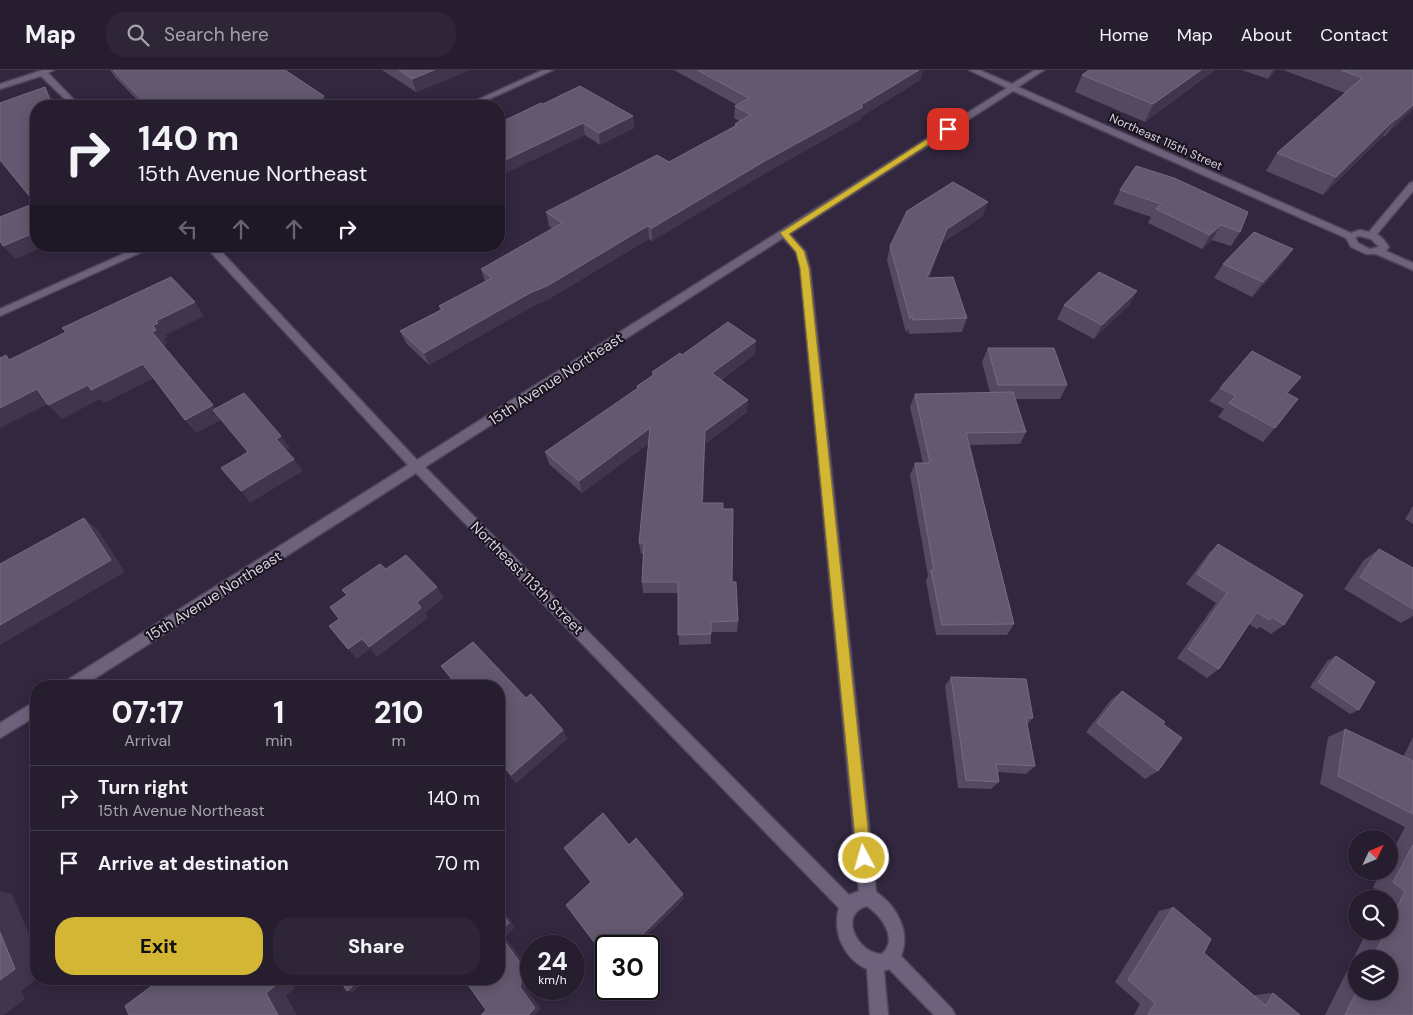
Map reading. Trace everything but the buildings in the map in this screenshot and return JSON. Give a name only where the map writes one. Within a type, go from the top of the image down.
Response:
[{"type":"street","points":[[482,100],[549,70]]},
{"type":"street","name":"Northeast 115th Street","points":[[973,70],[1350,236]]},
{"type":"street","name":"15th Avenue Northeast","points":[[80,680],[1040,70]]},
{"type":"street","points":[[0,87],[46,71],[71,100]]},
{"type":"street","points":[[1371,235],[1413,186]]},
{"type":"street","points":[[1379,252],[1384,247],[1383,244],[1371,235],[1360,232],[1350,236],[1351,242],[1358,248],[1369,252],[1379,252],[1413,267]]},
{"type":"street","points":[[784,233],[800,251],[805,268],[868,897]]},
{"type":"street","points":[[0,313],[137,252]]},
{"type":"street","name":"Northeast 113th Street","points":[[216,252],[417,467],[848,906]]},
{"type":"street","points":[[0,731],[30,712]]},
{"type":"street","points":[[879,1015],[883,961],[896,948],[895,930],[884,909],[877,902],[868,897],[857,898],[848,906],[844,921],[849,940],[860,956],[868,962],[883,961],[946,1015]]},
{"type":"route","points":[[864,858],[805,268],[800,251],[784,233],[948,129]]}]
